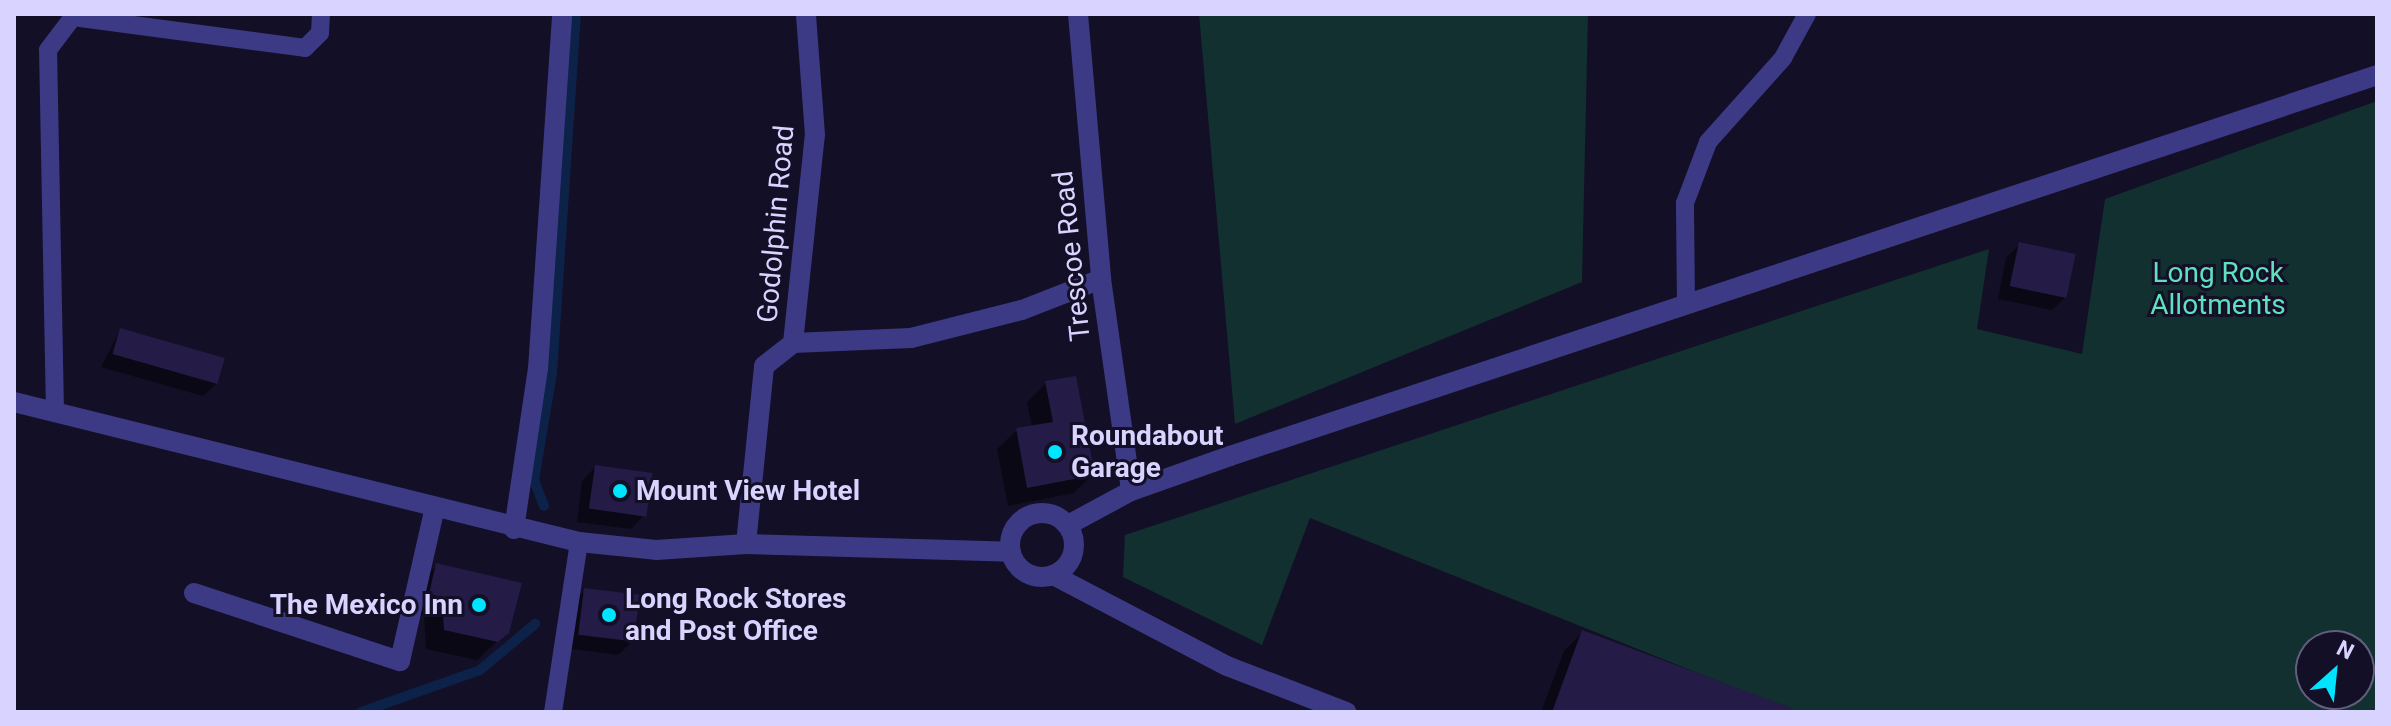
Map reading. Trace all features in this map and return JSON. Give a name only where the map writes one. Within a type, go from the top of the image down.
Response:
[{"type":"street","points":[[514,529],[538,369],[562,14]]},
{"type":"street","name":"Godolphin Road","points":[[793,343],[815,135],[806,14]]},
{"type":"street","name":"Trescoe Road","points":[[1078,14],[1101,279],[1131,491]]},
{"type":"street","points":[[1068,525],[1131,491],[2377,75]]},
{"type":"street","points":[[746,544],[764,366],[793,343],[911,338],[1022,310],[1101,279]]},
{"type":"street","points":[[14,402],[514,529],[579,542],[656,550],[746,544],[1011,552]]},
{"type":"street","points":[[194,593],[400,661],[435,507]]},
{"type":"street","points":[[1053,575],[1072,557],[1068,525],[1051,514],[1029,515],[1013,531],[1011,552],[1031,575],[1053,575],[1227,666],[1346,712]]},
{"type":"lane","points":[[55,412],[48,50],[73,17],[305,48],[320,33],[321,14]]},
{"type":"lane","points":[[1686,304],[1685,203],[1708,142],[1783,58],[1807,14]]},
{"type":"lane","points":[[553,712],[579,542]]},
{"type":"green space","points":[[1199,14],[1588,14],[1582,282],[1235,424]]},
{"type":"green space","name":"Long Rock Allotments","points":[[2377,101],[2377,712],[1795,712],[1310,518],[1262,645],[1123,577],[1125,535],[1989,249],[1977,329],[2082,354],[2105,199]]},
{"type":"building","points":[[2019,242],[2076,254],[2066,298],[2010,286]]},
{"type":"building","points":[[120,328],[225,358],[217,384],[113,354]]},
{"type":"building","name":"Roundabout Garage","points":[[1076,376],[1095,475],[1027,488],[1016,428],[1053,422],[1045,381]]},
{"type":"building","name":"Mount View Hotel","points":[[595,465],[652,473],[646,517],[589,509]]},
{"type":"building","name":"The Mexico Inn","points":[[436,563],[522,583],[509,633],[498,642],[444,630],[442,597],[429,594]]},
{"type":"building","name":"Long Rock Stores and Post Office","points":[[584,588],[640,595],[634,641],[578,635]]},
{"type":"building","points":[[1582,630],[1794,709],[1794,712],[1552,712]]},
{"type":"waterway","points":[[544,506],[534,480],[552,374],[576,14]]},
{"type":"waterway","points":[[361,712],[480,670],[535,624]]},
{"type":"place","name":"Roundabout Garage","points":[[1055,452]]},
{"type":"place","name":"Mount View Hotel","points":[[620,491]]},
{"type":"place","name":"The Mexico Inn","points":[[479,605]]},
{"type":"place","name":"Long Rock Stores and Post Office","points":[[609,615]]}]
